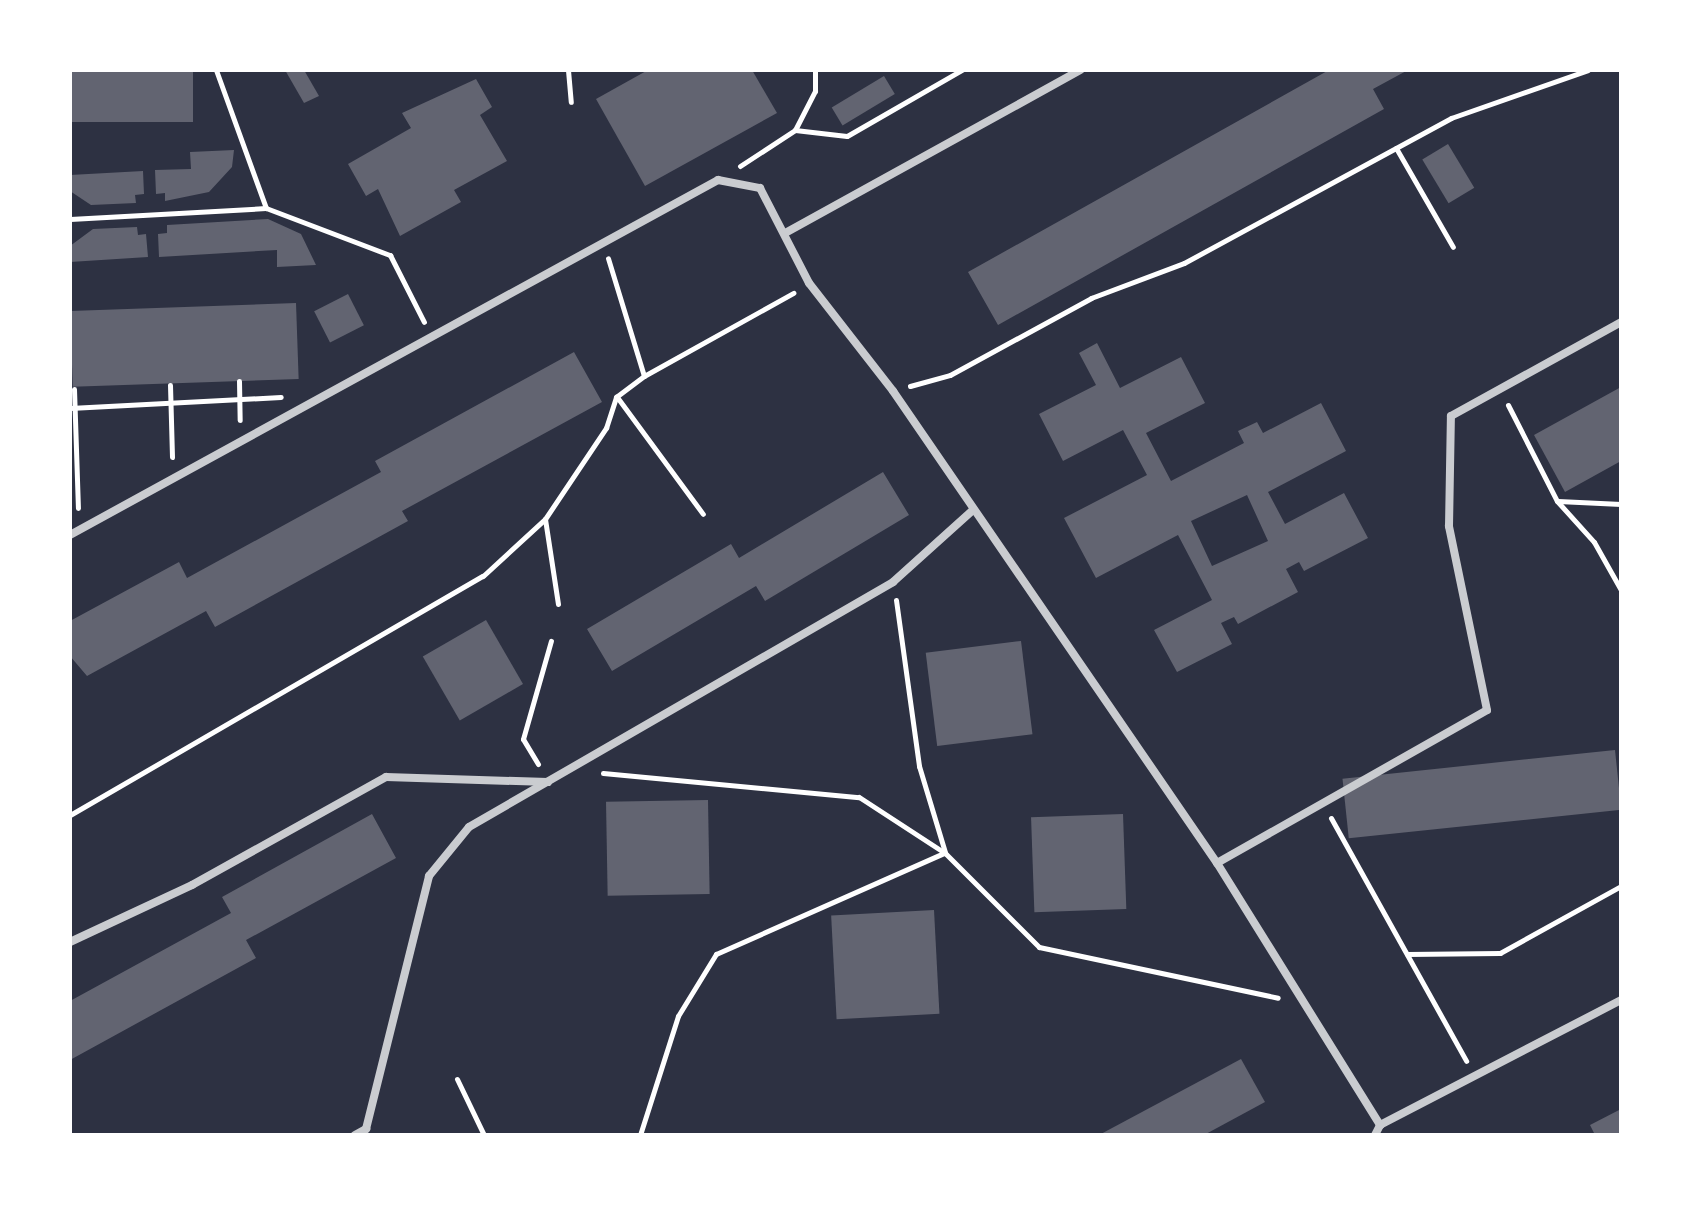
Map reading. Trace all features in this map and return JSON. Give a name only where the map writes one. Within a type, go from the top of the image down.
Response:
[{"type":"street","points":[[787,232],[1080,70]]},
{"type":"street","points":[[70,535],[431,336],[604,246],[718,180],[760,188],[787,232],[809,283],[893,391],[1217,863],[1380,1125]]},
{"type":"street","points":[[1217,863],[1487,710],[1449,526],[1451,416],[1621,322]]},
{"type":"street","points":[[355,1135],[366,1129],[429,876],[469,827],[893,582],[973,510]]},
{"type":"street","points":[[70,942],[192,885],[386,777],[548,782]]},
{"type":"street","points":[[1375,1135],[1380,1125],[1621,1000]]},
{"type":"path","points":[[216,70],[266,208]]},
{"type":"path","points":[[568,70],[571,102]]},
{"type":"path","points":[[718,180],[795,130],[815,91],[815,70]]},
{"type":"path","points":[[795,130],[847,136],[962,70]]},
{"type":"path","points":[[893,391],[950,375],[1451,118],[1588,70]]},
{"type":"path","points":[[1396,148],[1453,247]]},
{"type":"path","points":[[70,219],[266,208],[390,255],[431,336]]},
{"type":"path","points":[[604,246],[644,376]]},
{"type":"path","points":[[70,815],[483,576],[545,519],[606,428],[616,397],[644,376],[809,283]]},
{"type":"path","points":[[239,381],[241,441]]},
{"type":"path","points":[[170,385],[173,478]]},
{"type":"path","points":[[74,389],[78,489]]},
{"type":"path","points":[[1500,390],[1557,501],[1594,542],[1621,590]]},
{"type":"path","points":[[73,408],[293,397]]},
{"type":"path","points":[[616,397],[703,514]]},
{"type":"path","points":[[1557,501],[1621,504]]},
{"type":"path","points":[[545,519],[558,604]]},
{"type":"path","points":[[893,582],[919,766],[945,853]]},
{"type":"path","points":[[548,782],[523,739],[551,641]]},
{"type":"path","points":[[569,769],[859,797],[945,853],[1039,947],[1307,1004]]},
{"type":"path","points":[[1323,803],[1475,1076]]},
{"type":"path","points":[[640,1135],[678,1016],[716,954],[945,853]]},
{"type":"path","points":[[1407,954],[1500,953],[1621,886]]},
{"type":"path","points":[[457,1079],[484,1135]]},
{"type":"building","points":[[70,70],[193,70],[193,122],[70,122]]},
{"type":"building","points":[[285,70],[304,70],[319,96],[304,103]]},
{"type":"building","points":[[648,70],[752,70],[777,113],[645,186],[596,99]]},
{"type":"building","points":[[1329,70],[1408,70],[1373,89],[1384,109],[998,325],[968,272]]},
{"type":"building","points":[[884,76],[895,94],[843,125],[832,107]]},
{"type":"building","points":[[476,79],[492,107],[480,115],[507,161],[454,190],[461,202],[400,236],[378,189],[366,196],[348,164],[411,128],[402,113]]},
{"type":"building","points":[[1448,144],[1474,188],[1449,203],[1422,159]]},
{"type":"building","points":[[234,150],[232,167],[209,192],[165,201],[165,193],[156,194],[155,170],[191,169],[190,152]]},
{"type":"building","points":[[143,171],[144,194],[135,195],[136,203],[91,205],[70,191],[70,175]]},
{"type":"building","points":[[268,219],[301,234],[316,265],[277,267],[277,250],[159,257],[158,234],[167,233],[167,225]]},
{"type":"building","points":[[137,227],[138,235],[146,234],[148,257],[70,262],[70,246],[93,229]]},
{"type":"building","points":[[348,294],[364,325],[330,342],[314,311]]},
{"type":"building","points":[[296,303],[299,379],[73,387],[70,311]]},
{"type":"building","points":[[1097,343],[1120,388],[1181,357],[1205,403],[1146,433],[1171,481],[1244,443],[1238,431],[1257,422],[1263,433],[1321,403],[1346,451],[1268,492],[1285,524],[1344,493],[1368,538],[1304,571],[1299,562],[1286,569],[1298,592],[1238,624],[1234,617],[1221,623],[1232,644],[1177,672],[1154,630],[1212,600],[1178,535],[1096,578],[1064,518],[1147,475],[1123,430],[1063,461],[1039,414],[1096,385],[1079,353]],"holes":[[[1247,495],[1268,541],[1212,566],[1191,521]]]},
{"type":"building","points":[[574,352],[602,402],[402,511],[408,521],[215,627],[206,611],[87,676],[70,656],[70,621],[179,562],[187,578],[381,472],[375,461]]},
{"type":"building","points":[[1621,387],[1621,461],[1565,492],[1534,435]]},
{"type":"building","points":[[883,472],[909,515],[765,601],[756,586],[612,671],[587,629],[731,544],[739,558]]},
{"type":"building","points":[[486,620],[523,684],[460,721],[423,656]]},
{"type":"building","points":[[1021,641],[1032,734],[937,746],[926,653]]},
{"type":"building","points":[[1615,750],[1621,810],[1349,838],[1343,779]]},
{"type":"building","points":[[708,800],[710,894],[608,896],[606,802]]},
{"type":"building","points":[[372,814],[396,858],[246,940],[256,958],[70,1060],[70,1001],[231,913],[222,897]]},
{"type":"building","points":[[1123,814],[1126,909],[1034,912],[1031,817]]},
{"type":"building","points":[[934,910],[939,1014],[837,1019],[831,915]]},
{"type":"building","points":[[1241,1059],[1265,1102],[1204,1135],[1099,1135]]},
{"type":"building","points":[[1621,1109],[1621,1135],[1595,1135],[1590,1125]]}]
